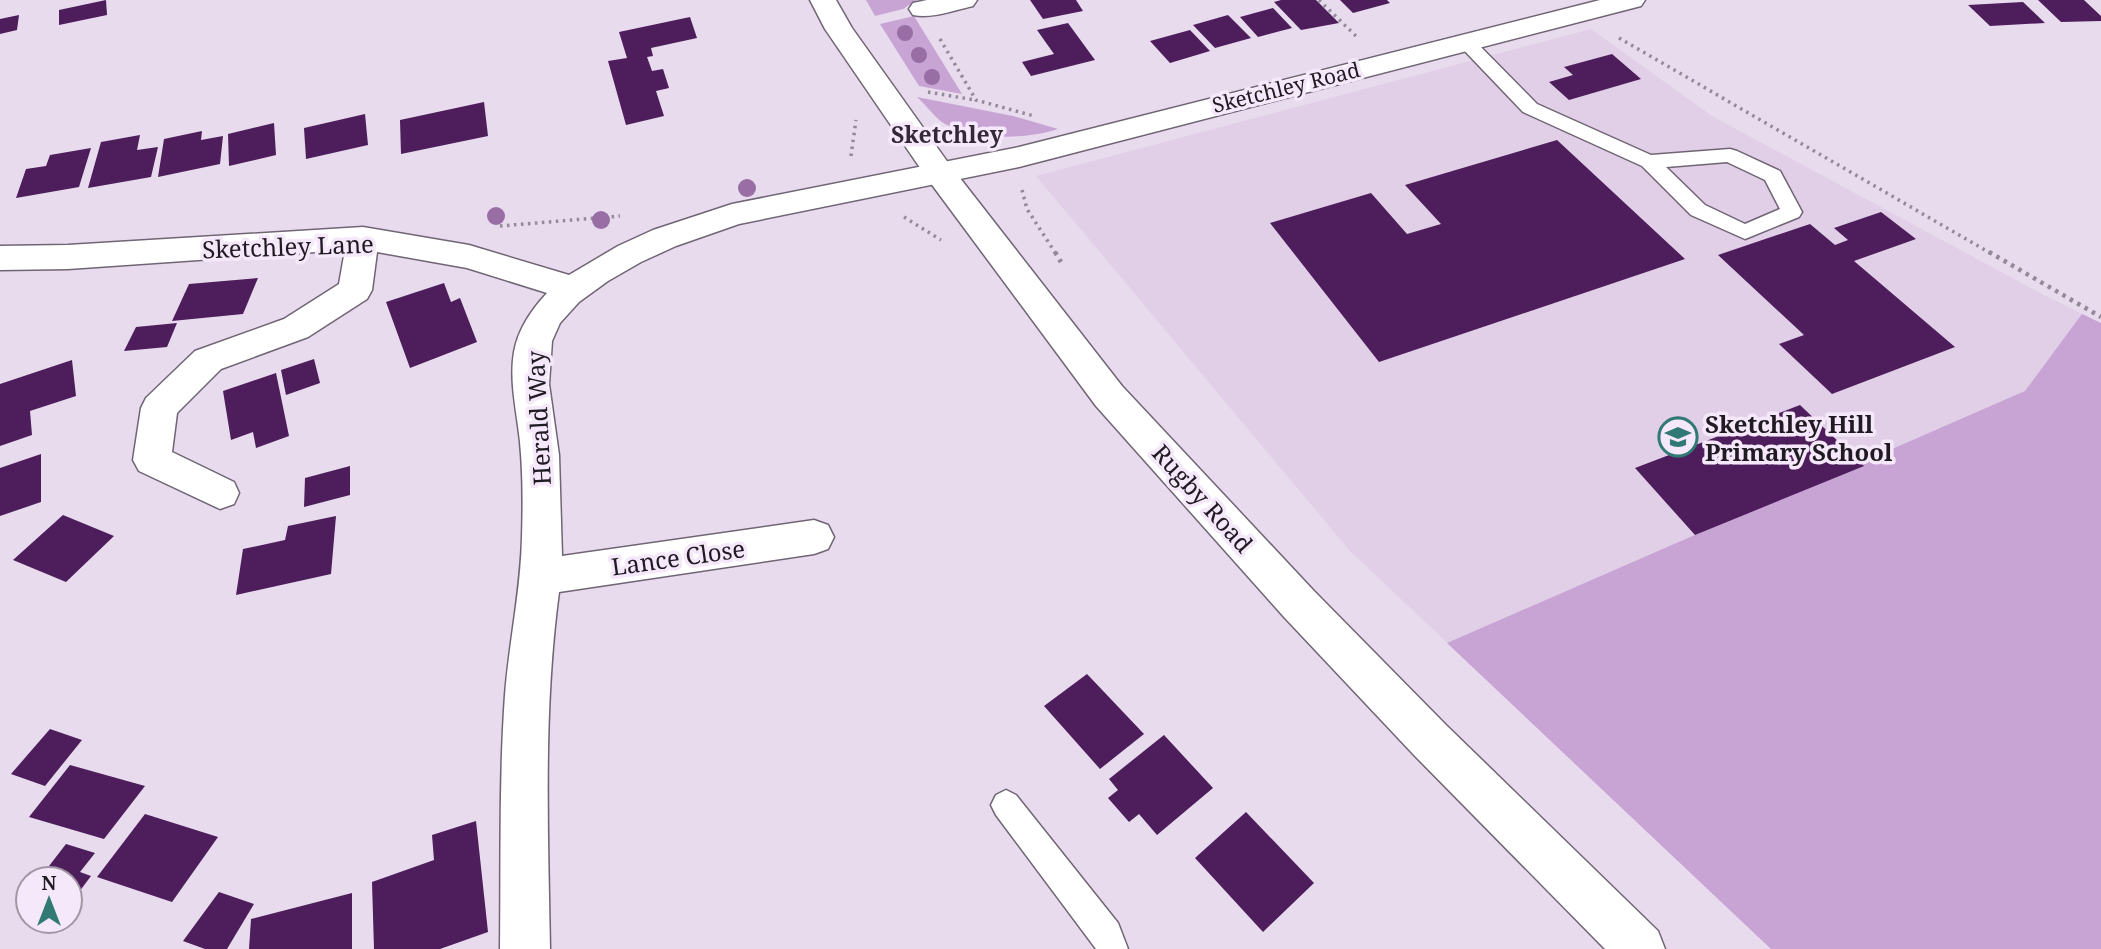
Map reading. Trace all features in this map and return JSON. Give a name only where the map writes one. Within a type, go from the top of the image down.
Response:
[{"type":"street","name":"Rugby Road","points":[[822,0],[839,29],[939,171],[1118,406],[1308,614],[1640,949]]},
{"type":"street","name":"Sketchley Road","points":[[939,171],[1019,157],[1632,0]]},
{"type":"street","points":[[923,9],[968,5]]},
{"type":"street","name":"Herald Way","points":[[525,949],[524,765],[529,659],[542,577],[542,494],[531,374],[534,339],[547,314],[571,288],[600,268],[633,251],[712,221],[756,208],[854,191],[939,171]]},
{"type":"street","points":[[220,493],[152,460],[159,408],[208,360],[296,328],[355,290],[363,238]]},
{"type":"street","name":"Sketchley Lane","points":[[0,258],[68,257],[363,238],[469,257],[571,288]]},
{"type":"street","name":"Lance Close","points":[[542,577],[814,537]]},
{"type":"lane","points":[[1465,41],[1530,108],[1649,162],[1698,210],[1745,232],[1792,212],[1773,176],[1730,155],[1649,162]]},
{"type":"lane","points":[[1006,804],[1107,934],[1112,949]]},
{"type":"path","points":[[1319,0],[1383,62]]},
{"type":"path","points":[[923,9],[976,100],[1071,126],[1084,139]]},
{"type":"path","points":[[1576,13],[2101,317]]},
{"type":"path","points":[[488,227],[627,215]]},
{"type":"shaded area","points":[[866,0],[917,0],[903,9],[875,16]]},
{"type":"shaded area","points":[[914,16],[962,94],[919,86],[880,24]]},
{"type":"shaded area","name":"Sketchley Hill Primary School","points":[[1591,29],[1712,116],[2042,294],[2101,323],[2101,949],[1771,949],[1350,551],[1036,176]]},
{"type":"shaded area","points":[[917,97],[1013,116],[1058,129],[1031,135],[1001,137],[971,133],[945,124]]},
{"type":"shaded area","points":[[2082,314],[2101,323],[2101,949],[1771,949],[1447,643],[2025,391]]},
{"type":"building","points":[[106,0],[107,15],[59,25],[59,10]]},
{"type":"building","points":[[1030,0],[1076,0],[1083,11],[1043,19]]},
{"type":"building","points":[[1316,0],[1339,23],[1301,30],[1274,2]]},
{"type":"building","points":[[1340,0],[1387,0],[1390,3],[1353,13]]},
{"type":"building","points":[[2038,0],[2084,0],[2101,16],[2101,21],[2061,22]]},
{"type":"building","points":[[2023,2],[2045,23],[1990,26],[1968,5]]},
{"type":"building","points":[[1273,8],[1292,28],[1258,37],[1240,17]]},
{"type":"building","points":[[19,15],[17,30],[0,34],[0,19]]},
{"type":"building","points":[[1228,15],[1251,38],[1215,48],[1193,25]]},
{"type":"building","points":[[690,17],[697,38],[651,48],[653,56],[647,57],[652,71],[663,69],[669,88],[656,91],[664,116],[626,125],[608,61],[627,58],[619,32]]},
{"type":"building","points":[[1068,23],[1095,60],[1031,76],[1022,62],[1054,54],[1037,30]]},
{"type":"building","points":[[1190,30],[1210,51],[1170,63],[1150,41]]},
{"type":"building","points":[[1612,54],[1641,79],[1569,100],[1549,82],[1573,75],[1564,67]]},
{"type":"building","points":[[484,102],[488,136],[401,154],[400,120]]},
{"type":"building","points":[[365,114],[368,145],[306,159],[304,128]]},
{"type":"building","points":[[274,123],[276,155],[229,166],[228,134]]},
{"type":"building","points":[[202,131],[201,140],[223,136],[220,164],[158,177],[164,139]]},
{"type":"building","points":[[140,135],[137,150],[158,147],[151,177],[88,188],[101,142]]},
{"type":"building","points":[[1557,140],[1685,259],[1379,362],[1270,223],[1371,193],[1407,234],[1441,224],[1405,185]]},
{"type":"building","points":[[91,148],[79,187],[16,198],[26,169],[46,166],[50,155]]},
{"type":"building","points":[[1881,212],[1916,239],[1854,261],[1955,347],[1832,394],[1779,344],[1804,335],[1718,255],[1810,224],[1835,245],[1848,240],[1834,228]]},
{"type":"building","points":[[258,278],[243,314],[172,321],[189,284]]},
{"type":"building","points":[[444,283],[451,302],[460,298],[477,342],[410,368],[386,302]]},
{"type":"building","points":[[177,323],[167,347],[124,351],[136,327]]},
{"type":"building","points":[[314,359],[320,383],[286,395],[281,370]]},
{"type":"building","points":[[72,360],[76,396],[30,411],[32,435],[0,446],[0,384]]},
{"type":"building","points":[[276,373],[289,436],[256,448],[253,432],[231,440],[223,391]]},
{"type":"building","points":[[1800,405],[1864,466],[1695,535],[1635,468]]},
{"type":"building","points":[[41,454],[41,502],[0,516],[0,468]]},
{"type":"building","points":[[350,466],[350,495],[304,507],[305,478]]},
{"type":"building","points":[[63,515],[114,536],[66,582],[13,560]]},
{"type":"building","points":[[336,516],[331,574],[236,595],[243,549],[285,540],[288,526]]},
{"type":"building","points":[[1087,674],[1144,734],[1100,769],[1044,706]]},
{"type":"building","points":[[50,729],[82,740],[45,786],[11,774]]},
{"type":"building","points":[[1164,735],[1213,788],[1157,835],[1139,814],[1129,822],[1108,798],[1118,790],[1109,779]]},
{"type":"building","points":[[70,765],[145,786],[104,839],[29,817]]},
{"type":"building","points":[[1246,812],[1314,883],[1263,932],[1195,858]]},
{"type":"building","points":[[145,814],[218,837],[172,902],[97,877]]},
{"type":"building","points":[[476,821],[488,932],[440,949],[374,949],[372,882],[434,860],[432,835]]},
{"type":"building","points":[[66,844],[95,853],[84,867],[50,865]]},
{"type":"building","points":[[84,873],[91,876],[84,885]]},
{"type":"building","points":[[219,892],[254,904],[227,949],[205,949],[183,941]]},
{"type":"building","points":[[352,893],[352,949],[249,949],[251,919]]},
{"type":"place","name":"Sketchley Hill Primary School","points":[[1678,437]]},
{"type":"district","name":"Sketchley","points":[[947,134]]}]
